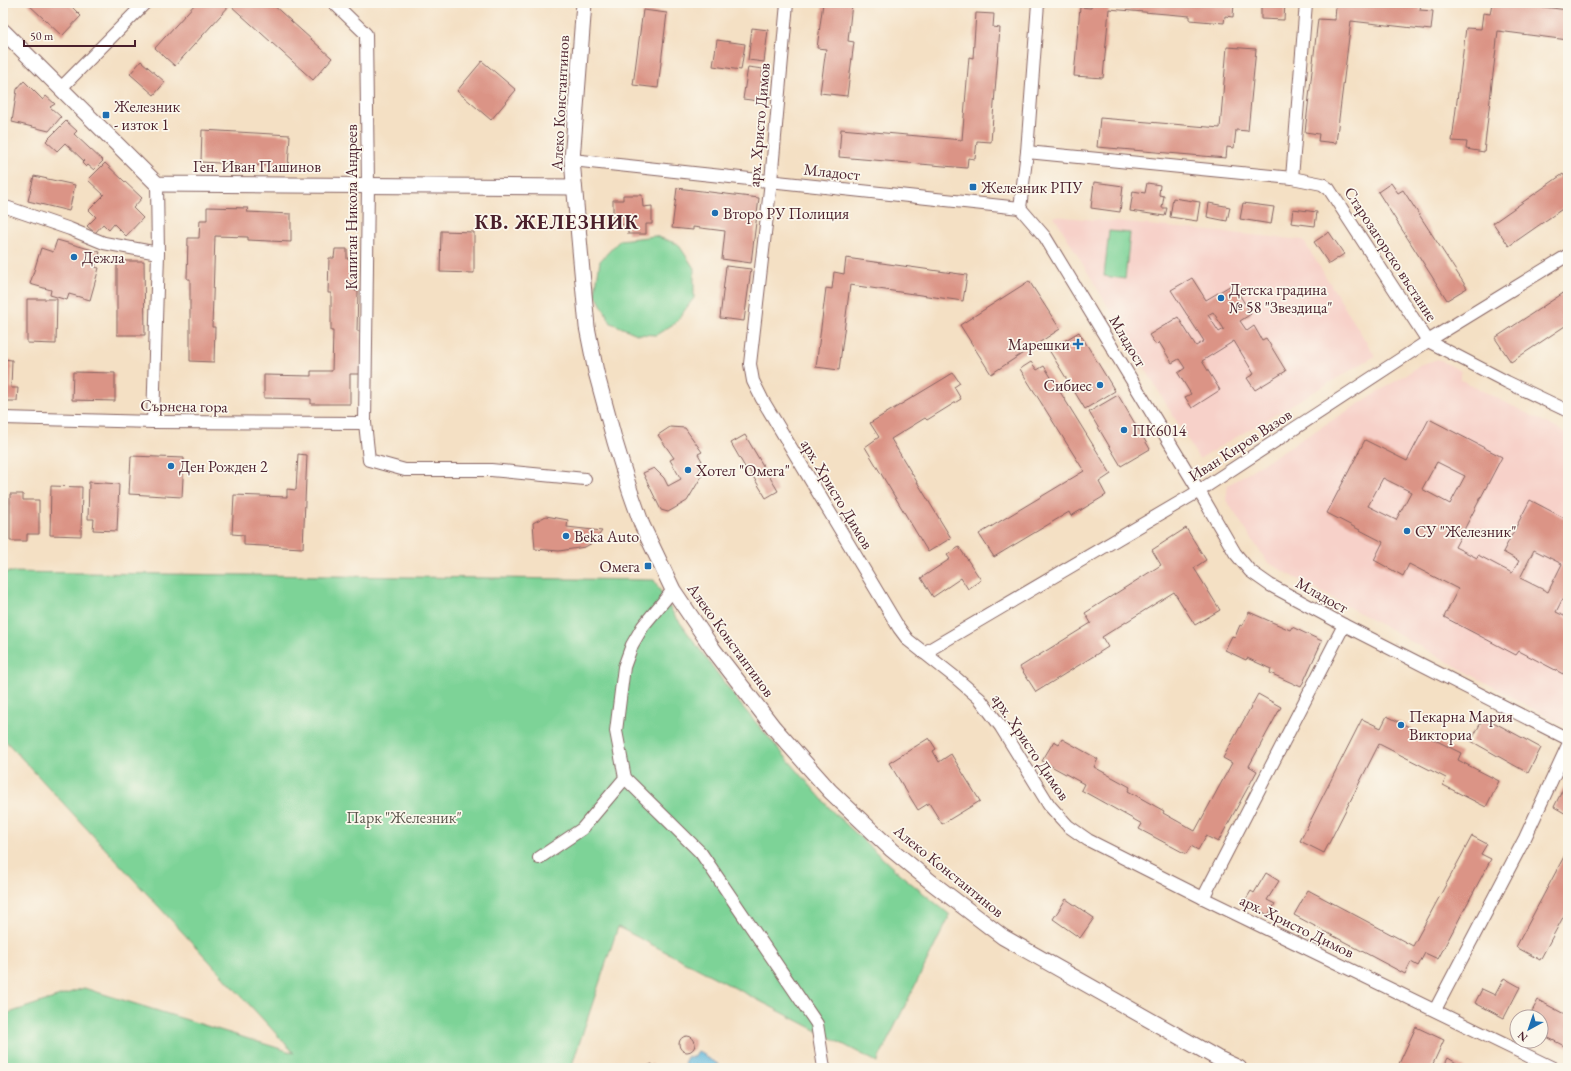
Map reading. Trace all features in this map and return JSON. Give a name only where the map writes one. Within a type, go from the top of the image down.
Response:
[{"type":"street","points":[[61,88],[145,3]]},
{"type":"street","name":"Капитан Никола Андреев","points":[[334,3],[366,34],[368,185],[365,423],[369,460],[405,470],[491,470],[585,479]]},
{"type":"street","name":"Алеко Константинов","points":[[584,3],[572,160],[587,327],[596,372],[614,442],[630,491],[642,524],[673,590],[713,649],[774,728],[830,791],[898,854],[958,904],[1003,937],[1217,1058],[1239,1068]]},
{"type":"street","name":"арх. Христо Димов","points":[[787,3],[771,181],[750,364],[753,381],[762,399],[898,628],[908,640],[980,699],[1001,727],[1049,805],[1068,826],[1088,840],[1203,898],[1554,1068]]},
{"type":"street","points":[[1020,208],[1027,152],[1038,3]]},
{"type":"street","points":[[1292,178],[1306,3]]},
{"type":"street","points":[[3,31],[157,184],[158,253],[154,422]]},
{"type":"street","name":"Старозагорско въстание","points":[[1027,152],[1292,178],[1322,184],[1329,189],[1428,341],[1507,382],[1568,411]]},
{"type":"street","name":"Младост","points":[[572,160],[1020,208],[1045,237],[1235,553],[1250,571],[1270,585],[1344,625],[1568,739]]},
{"type":"street","name":"Ген. Иван Пашинов","points":[[157,184],[574,187]]},
{"type":"street","points":[[3,206],[104,243],[158,253]]},
{"type":"street","name":"Иван Киров Вазов","points":[[924,653],[1199,491],[1428,341],[1568,255]]},
{"type":"street","name":"Сърнена гора","points":[[3,418],[154,422],[365,423]]},
{"type":"street","points":[[673,590],[644,626],[632,645],[624,666],[616,731],[625,778],[701,853],[817,1024],[824,1068]]},
{"type":"street","points":[[1203,898],[1344,625]]},
{"type":"street","points":[[1435,1010],[1525,838],[1568,745]]},
{"type":"street","points":[[539,858],[582,829],[625,778]]},
{"type":"shaded area","name":"Детска градина № 58 \"Звездица\"","points":[[1054,216],[1303,240],[1375,356],[1199,459]]},
{"type":"shaded area","name":"СУ \"Железник\"","points":[[1438,359],[1461,371],[1461,380],[1568,434],[1568,728],[1267,562],[1226,500],[1228,485],[1423,364]]},
{"type":"green space","points":[[1109,231],[1130,233],[1125,279],[1104,276]]},
{"type":"green space","points":[[655,236],[678,244],[694,268],[694,298],[675,323],[656,335],[637,334],[611,323],[595,293],[600,261],[620,240]]},
{"type":"green space","name":"Парк \"Железник\"","points":[[3,572],[654,580],[673,613],[740,704],[833,812],[895,870],[950,915],[877,1062],[618,927],[571,1068],[3,1068],[3,1015],[84,988],[294,1053],[3,738]]},
{"type":"water","points":[[698,1051],[704,1054],[705,1057],[718,1064],[719,1068],[702,1068],[695,1065],[692,1068],[686,1067],[684,1063],[687,1057],[694,1057]]},
{"type":"building","points":[[27,3],[68,3],[81,16],[62,36]]},
{"type":"building","points":[[196,3],[271,3],[332,58],[313,80],[230,5],[175,66],[155,48]]},
{"type":"building","points":[[823,3],[852,3],[848,41],[854,42],[847,96],[820,93],[826,49],[817,48]]},
{"type":"building","points":[[1092,3],[1234,3],[1233,17],[1225,16],[1224,23],[1190,20],[1190,16],[1109,9],[1103,78],[1074,76],[1080,7],[1091,8]]},
{"type":"building","points":[[1261,3],[1285,3],[1284,20],[1261,19]]},
{"type":"building","points":[[1344,3],[1421,3],[1420,10],[1433,11],[1431,30],[1351,21],[1336,143],[1318,141],[1319,134],[1305,132],[1318,19],[1335,20],[1336,5],[1344,6]]},
{"type":"building","points":[[1492,3],[1511,3],[1568,10],[1568,40],[1498,31],[1484,152],[1466,149],[1467,142],[1452,141],[1466,28],[1481,29],[1483,13],[1490,14]]},
{"type":"building","points":[[643,10],[667,13],[658,88],[633,85]]},
{"type":"building","points":[[976,13],[994,14],[993,27],[1000,28],[991,142],[977,141],[975,159],[968,158],[967,168],[839,157],[841,129],[962,140],[969,57],[973,58]]},
{"type":"building","points":[[752,28],[768,30],[764,62],[748,60]]},
{"type":"building","points":[[717,40],[745,44],[741,70],[713,66]]},
{"type":"building","points":[[1227,47],[1256,49],[1248,131],[1236,130],[1234,148],[1227,147],[1226,158],[1097,147],[1100,118],[1220,128]]},
{"type":"building","points":[[141,61],[165,82],[154,95],[130,74]]},
{"type":"building","points":[[482,61],[516,90],[491,120],[457,91]]},
{"type":"building","points":[[748,67],[763,69],[759,101],[743,99]]},
{"type":"building","points":[[24,81],[43,100],[46,96],[55,104],[50,107],[61,117],[49,131],[12,122],[17,89]]},
{"type":"building","points":[[66,121],[77,131],[74,134],[103,161],[94,170],[88,165],[86,167],[82,163],[84,161],[65,143],[57,151],[46,141]]},
{"type":"building","points":[[202,130],[290,135],[288,167],[201,162]]},
{"type":"building","points":[[105,163],[142,198],[133,208],[143,218],[126,236],[114,224],[109,230],[103,224],[95,233],[87,226],[96,217],[89,210],[104,195],[88,180]]},
{"type":"building","points":[[1563,174],[1567,180],[1568,179],[1568,205],[1509,246],[1493,223]]},
{"type":"building","points":[[34,176],[75,185],[69,211],[28,201]]},
{"type":"building","points":[[1094,182],[1123,186],[1120,212],[1091,208]]},
{"type":"building","points":[[1147,183],[1160,185],[1159,195],[1164,196],[1162,208],[1167,208],[1165,216],[1130,211],[1133,191],[1145,193]]},
{"type":"building","points":[[1391,183],[1398,193],[1403,190],[1467,288],[1447,300],[1378,192]]},
{"type":"building","name":"Второ РУ Полиция","points":[[677,188],[759,198],[751,263],[722,259],[725,231],[693,227],[693,230],[672,228]]},
{"type":"building","points":[[623,195],[642,195],[643,207],[652,206],[652,224],[646,224],[646,234],[628,234],[628,224],[613,225],[613,200],[623,200]]},
{"type":"building","points":[[1173,198],[1200,202],[1197,221],[1170,217]]},
{"type":"building","points":[[1209,203],[1230,207],[1227,221],[1207,217]]},
{"type":"building","points":[[1243,203],[1274,207],[1271,224],[1240,219]]},
{"type":"building","points":[[207,207],[248,208],[247,212],[291,214],[291,242],[248,240],[248,237],[215,236],[212,327],[215,327],[214,362],[190,361],[190,279],[187,279],[188,238],[199,238],[200,220],[207,220]]},
{"type":"building","points":[[1293,209],[1317,212],[1315,226],[1291,223]]},
{"type":"building","points":[[441,231],[474,232],[474,273],[440,272]]},
{"type":"building","points":[[1329,232],[1344,254],[1329,264],[1314,242]]},
{"type":"building","points":[[57,240],[100,252],[95,267],[99,268],[90,300],[69,294],[67,300],[50,295],[51,290],[30,284],[41,248],[53,252]]},
{"type":"building","points":[[335,249],[347,249],[347,259],[355,259],[355,291],[358,291],[357,331],[361,331],[360,374],[350,374],[350,404],[311,404],[311,399],[264,398],[264,375],[311,376],[311,371],[332,371],[333,331],[331,331],[331,293],[328,293],[329,258],[334,258]]},
{"type":"building","points":[[846,258],[967,275],[963,301],[850,285],[839,370],[816,367],[826,288],[832,289],[834,272],[844,274]]},
{"type":"building","points":[[117,261],[144,261],[145,335],[117,335]]},
{"type":"building","points":[[726,266],[751,269],[744,321],[720,318]]},
{"type":"building","points":[[1192,278],[1206,300],[1233,284],[1251,314],[1240,321],[1247,331],[1254,326],[1262,340],[1266,338],[1286,371],[1255,390],[1247,378],[1254,374],[1234,341],[1202,361],[1220,390],[1192,408],[1185,397],[1191,394],[1178,373],[1185,368],[1179,359],[1172,363],[1159,342],[1156,345],[1149,335],[1178,317],[1196,346],[1204,341],[1171,290]],"holes":[[[1213,312],[1224,329],[1219,332],[1208,315]]]},
{"type":"building","points":[[1029,281],[1060,329],[991,374],[960,325]]},
{"type":"building","points":[[1568,290],[1568,324],[1511,362],[1495,338]]},
{"type":"building","points":[[27,299],[57,299],[56,344],[27,343]]},
{"type":"building","points":[[1079,332],[1115,391],[1085,409],[1049,350]]},
{"type":"building","points":[[3,359],[12,360],[11,388],[18,388],[17,401],[3,401]]},
{"type":"building","points":[[1031,362],[1037,370],[1044,366],[1111,474],[1099,482],[1106,495],[1071,516],[1069,512],[994,557],[979,534],[1084,471],[1020,369]]},
{"type":"building","points":[[73,372],[115,373],[115,401],[72,400]]},
{"type":"building","points":[[953,373],[960,383],[954,387],[961,399],[927,420],[925,418],[891,439],[951,538],[928,552],[865,447],[879,437],[870,423]]},
{"type":"building","points":[[1118,395],[1150,449],[1121,466],[1089,412]]},
{"type":"building","points":[[1429,419],[1502,457],[1455,547],[1477,558],[1478,555],[1512,573],[1519,561],[1503,552],[1530,500],[1568,520],[1568,603],[1562,600],[1556,612],[1568,618],[1568,664],[1563,674],[1519,651],[1516,655],[1444,617],[1458,589],[1409,564],[1403,576],[1374,560],[1383,542],[1327,513],[1365,440],[1407,461]],"holes":[[[1437,462],[1465,476],[1450,504],[1422,489]],[[1383,478],[1411,492],[1396,520],[1368,506]],[[1534,550],[1562,564],[1548,592],[1520,578]]]},
{"type":"building","name":"Хотел \"Омега\"","points":[[670,427],[685,428],[702,452],[698,454],[702,461],[698,464],[703,474],[687,501],[668,512],[661,510],[643,473],[654,468],[664,478],[668,486],[681,479],[670,460],[674,458],[658,435]]},
{"type":"building","points":[[745,435],[778,491],[766,498],[748,468],[746,469],[731,443]]},
{"type":"building","points":[[298,454],[307,455],[303,548],[244,545],[244,535],[232,534],[234,495],[287,497],[287,489],[296,490]]},
{"type":"building","points":[[131,456],[184,458],[182,497],[129,494]]},
{"type":"building","points":[[89,482],[119,484],[117,531],[93,530],[94,519],[88,519]]},
{"type":"building","points":[[51,486],[82,487],[81,536],[50,535]]},
{"type":"building","points":[[10,494],[23,494],[23,500],[39,500],[39,534],[27,534],[27,541],[10,541]]},
{"type":"building","name":"Beka Auto","points":[[546,516],[568,520],[567,527],[602,531],[594,542],[585,547],[559,551],[535,549],[533,523]]},
{"type":"building","points":[[1186,528],[1206,560],[1194,568],[1220,610],[1195,625],[1174,592],[1102,637],[1108,647],[1036,692],[1020,667],[1091,623],[1085,613],[1161,565],[1152,550]]},
{"type":"building","points":[[959,547],[981,580],[968,589],[961,578],[933,597],[921,578],[950,559],[947,555]]},
{"type":"building","points":[[1249,612],[1290,630],[1292,627],[1322,641],[1301,687],[1270,673],[1271,669],[1247,658],[1246,660],[1225,650],[1232,636],[1235,637],[1240,625],[1242,626]]},
{"type":"building","points":[[1258,694],[1281,707],[1249,766],[1257,771],[1218,842],[1206,836],[1198,850],[1191,846],[1186,854],[1139,829],[1142,824],[1081,790],[1084,784],[1042,761],[1054,741],[1059,744],[1062,739],[1098,759],[1094,767],[1130,787],[1128,791],[1164,811],[1163,813],[1195,831],[1232,763],[1223,758]]},
{"type":"building","points":[[1387,716],[1461,753],[1458,760],[1499,781],[1486,807],[1443,785],[1446,778],[1379,744],[1324,853],[1300,841],[1362,719],[1381,728]]},
{"type":"building","points":[[1484,717],[1541,748],[1528,773],[1471,741]]},
{"type":"building","points":[[929,738],[936,749],[933,751],[939,762],[951,754],[980,801],[942,824],[929,803],[918,810],[889,763]]},
{"type":"building","points":[[1568,779],[1568,815],[1554,807]]},
{"type":"building","points":[[1472,836],[1487,844],[1481,854],[1491,859],[1438,959],[1425,953],[1418,966],[1411,962],[1405,974],[1294,915],[1308,890],[1413,946]]},
{"type":"building","points":[[1568,849],[1568,908],[1540,960],[1516,947]]},
{"type":"building","points":[[1266,873],[1279,881],[1267,900],[1275,904],[1268,915],[1245,901],[1251,891],[1254,893]]},
{"type":"building","points":[[1066,899],[1094,918],[1080,938],[1053,919]]},
{"type":"building","points":[[1504,978],[1520,987],[1504,1018],[1475,1003],[1482,989],[1495,995]]},
{"type":"building","points":[[1538,1000],[1568,1016],[1568,1048],[1549,1038],[1549,1009],[1533,1009]]},
{"type":"building","points":[[1416,1027],[1444,1040],[1431,1068],[1397,1068]]},
{"type":"building","points":[[684,1036],[690,1036],[695,1041],[693,1050],[690,1052],[684,1052],[679,1047],[679,1041]]},
{"type":"building","points":[[1448,1058],[1465,1068],[1443,1068]]},
{"type":"building","points":[[652,1064],[654,1068],[642,1068]]},
{"type":"place","name":"Железник - изток 1","points":[[106,115]]},
{"type":"place","name":"Железник РПУ","points":[[973,187]]},
{"type":"place","name":"Второ РУ Полиция","points":[[715,213]]},
{"type":"place","name":"Дежла","points":[[74,257]]},
{"type":"place","name":"Детска градина № 58 \"Звездица\"","points":[[1221,298]]},
{"type":"place","name":"Марешки","points":[[1078,344]]},
{"type":"place","name":"Сибиес","points":[[1100,385]]},
{"type":"place","name":"ПК6014","points":[[1124,430]]},
{"type":"place","name":"Ден Рожден 2","points":[[171,466]]},
{"type":"place","name":"Хотел \"Омега\"","points":[[688,470]]},
{"type":"place","name":"СУ \"Железник\"","points":[[1407,531]]},
{"type":"place","name":"Beka Auto","points":[[566,536]]},
{"type":"place","name":"Омега","points":[[648,566]]},
{"type":"place","name":"Пекарна Мария Викториа","points":[[1401,725]]},
{"type":"district","name":"КВ. ЖЕЛЕЗНИК","points":[[557,222]]}]
